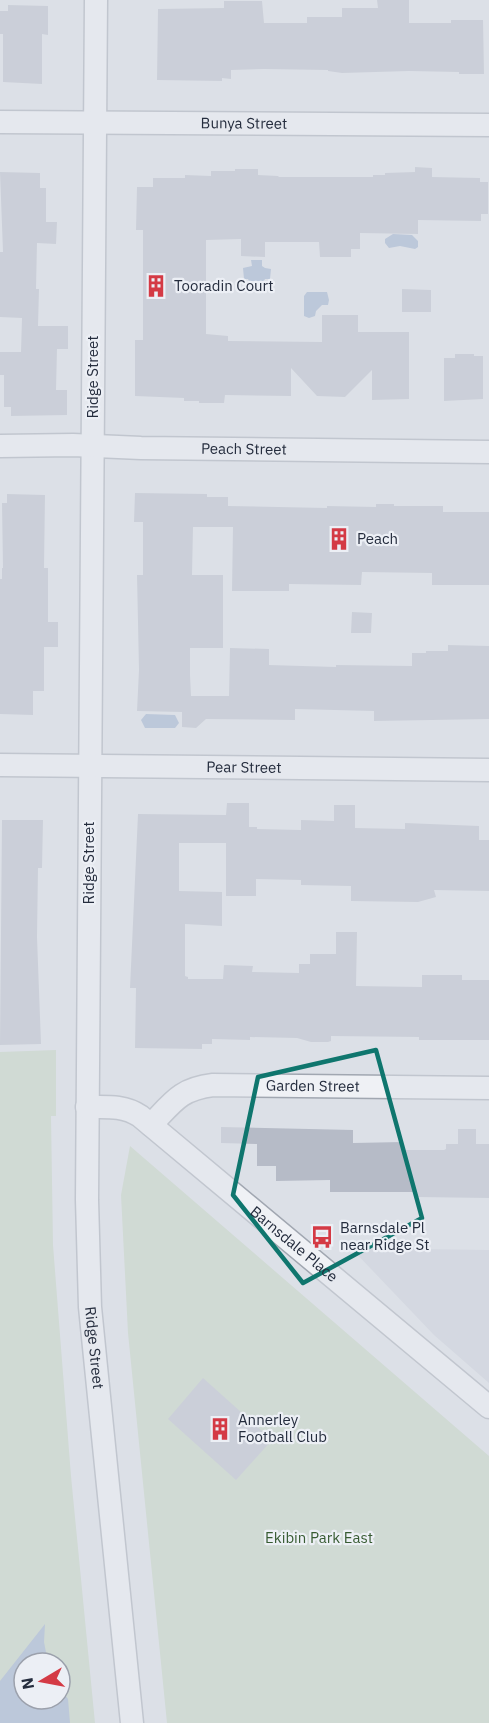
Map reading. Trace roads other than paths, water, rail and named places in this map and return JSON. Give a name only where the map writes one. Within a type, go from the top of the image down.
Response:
[{"type":"street","name":"Ridge Street","points":[[96,0],[87,1212],[90,1307],[132,1723]]},
{"type":"street","name":"Bunya Street","points":[[0,122],[489,125]]},
{"type":"street","name":"Peach Street","points":[[0,446],[489,452]]},
{"type":"street","name":"Pear Street","points":[[0,765],[489,770]]},
{"type":"street","name":"Garden Street","points":[[151,1125],[183,1093],[213,1085],[489,1088]]},
{"type":"street","name":"Barnsdale Place","points":[[87,1107],[129,1110],[151,1125],[489,1407]]},
{"type":"water","points":[[393,234],[412,235],[418,241],[418,247],[415,249],[400,246],[389,248],[385,239]]},
{"type":"water","points":[[251,260],[262,260],[262,266],[271,269],[270,279],[249,281],[244,279],[243,268],[252,266]]},
{"type":"water","points":[[307,292],[327,292],[329,300],[328,305],[322,305],[316,311],[315,316],[309,318],[304,316],[304,296]]},
{"type":"water","points":[[146,714],[175,715],[179,723],[175,728],[145,728],[141,720]]},
{"type":"water","points":[[45,1624],[46,1651],[24,1651]]},
{"type":"water","points":[[12,1666],[12,1711],[69,1711],[70,1723],[0,1723],[0,1681]]},
{"type":"place","name":"Tooradin Court","points":[[156,286]]},
{"type":"place","name":"Peach","points":[[339,539]]},
{"type":"place","name":"Barnsdale Pl near Ridge St","points":[[322,1237]]},
{"type":"place","name":"Annerley Football Club","points":[[220,1429]]},
{"type":"park label","name":"Ekibin Park East","points":[[319,1538]]}]
